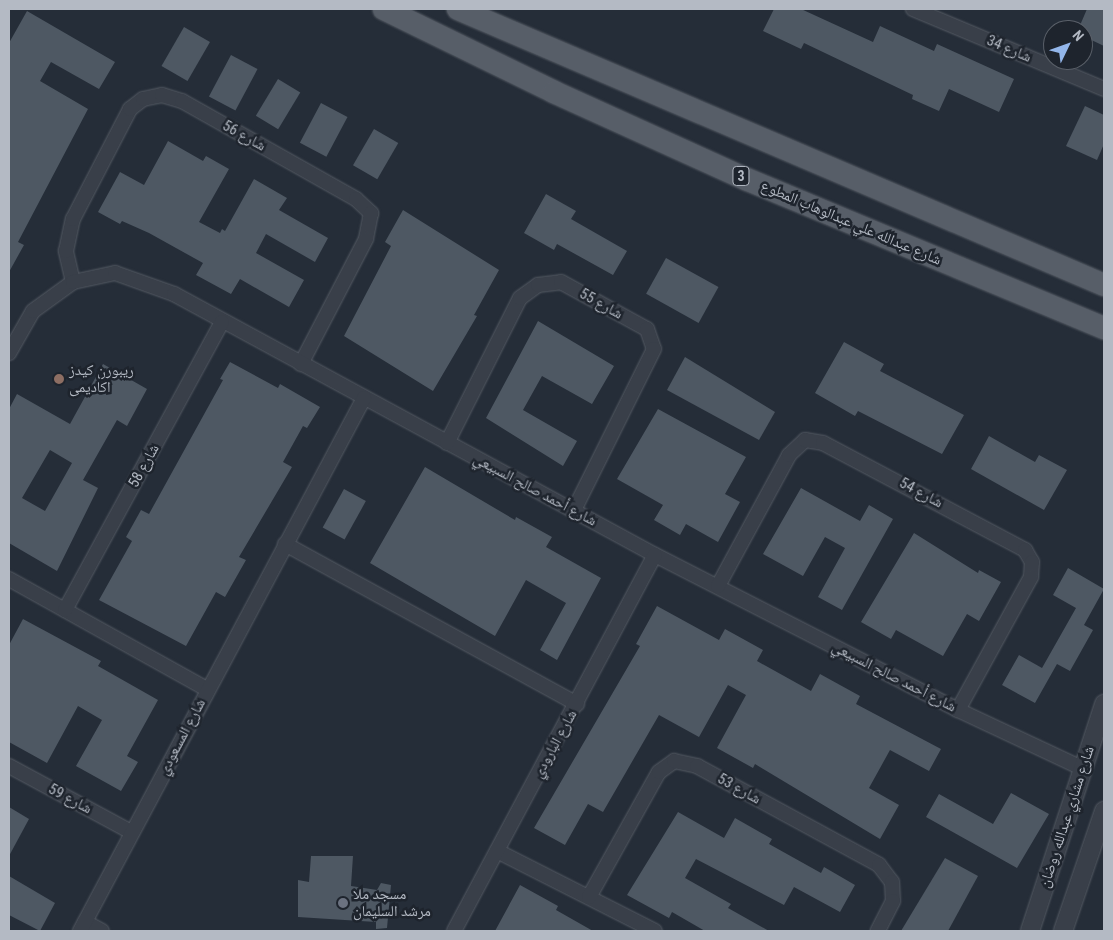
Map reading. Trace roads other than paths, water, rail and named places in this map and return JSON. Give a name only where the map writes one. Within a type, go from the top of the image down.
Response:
[{"type":"main road","name":"شارع عبدالله علي عبدالوهاب المطوع","points":[[385,9],[554,92],[746,179],[1104,328]]},
{"type":"main road","points":[[465,11],[1104,285]]},
{"type":"street","name":"شارع 34","points":[[913,9],[1104,89]]},
{"type":"street","name":"شارع 56","points":[[73,282],[66,251],[73,219],[130,109],[143,100],[162,95],[182,101],[356,199],[371,213],[366,239],[301,364]]},
{"type":"street","name":"شارع أحمد صالح السبيعي","points":[[9,353],[33,311],[73,282],[115,273],[174,294],[222,322],[655,555],[958,710],[1082,768]]},
{"type":"street","name":"شارع 55","points":[[447,443],[520,298],[538,285],[561,282],[647,329],[654,349],[574,510]]},
{"type":"street","name":"شارع 58","points":[[65,610],[222,322]]},
{"type":"street","name":"شارع المسعودي","points":[[83,927],[131,832],[364,398]]},
{"type":"street","name":"شارع 54","points":[[718,586],[789,455],[805,440],[823,443],[902,483],[1025,550],[1032,562],[1031,577],[958,710]]},
{"type":"street","points":[[285,544],[577,704]]},
{"type":"street","name":"شارع البارودي","points":[[454,931],[655,555]]},
{"type":"street","points":[[9,579],[207,689]]},
{"type":"street","name":"شارع مشاري عبدالله روضان","points":[[1030,931],[1104,704]]},
{"type":"street","name":"شارع 53","points":[[589,897],[659,772],[674,761],[697,766],[878,865],[892,882],[892,901],[878,931]]},
{"type":"street","name":"شارع 59","points":[[9,766],[131,832]]},
{"type":"street","points":[[1063,931],[1104,812]]},
{"type":"street","points":[[497,851],[655,931]]},
{"type":"street","points":[[83,927],[102,931]]},
{"type":"place","name":"ريبورن كيدز اكاديمى","points":[[59,379]]},
{"type":"place","name":"مسجد ملا مرشد السليمان","points":[[343,903]]}]
